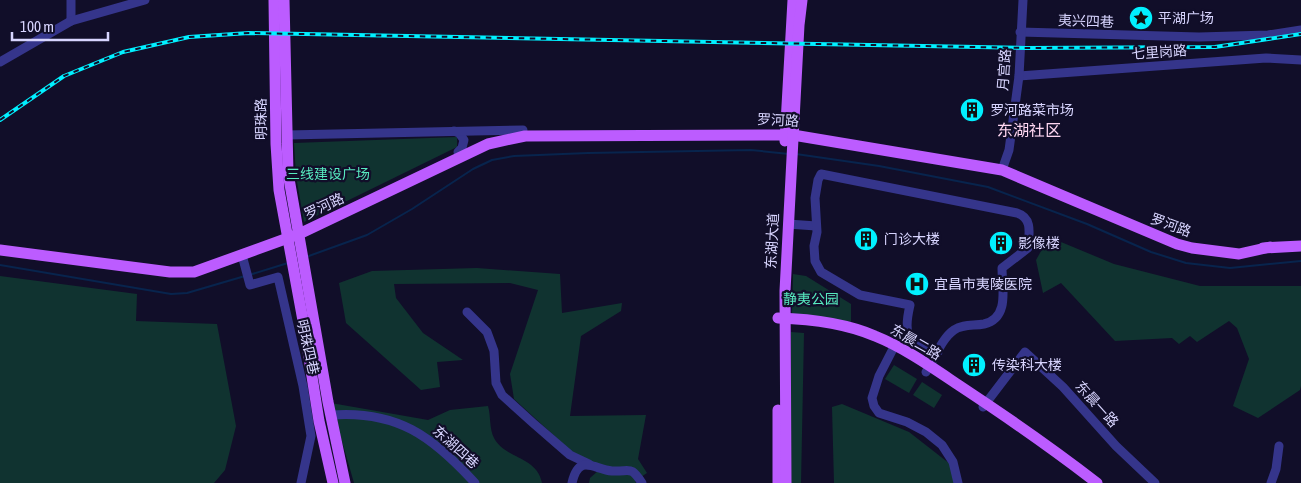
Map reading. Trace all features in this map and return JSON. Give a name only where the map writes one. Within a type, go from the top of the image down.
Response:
[{"type":"main road","name":"明珠路","points":[[274,0],[279,190],[295,234]]},
{"type":"main road","name":"明珠路","points":[[284,0],[288,173],[295,234]]},
{"type":"main road","name":"东湖大道","points":[[789,131],[793,0]]},
{"type":"main road","name":"东湖大道","points":[[786,483],[778,273],[802,0]]},
{"type":"main road","name":"罗河路","points":[[295,234],[486,139],[523,130],[789,131],[1002,168],[1177,244],[1192,248],[1239,254],[1270,247],[1301,246]]},
{"type":"main road","name":"罗河路","points":[[0,250],[170,272],[194,272],[295,234],[488,144],[506,139],[525,136],[789,131]]},
{"type":"main road","name":"东湖大道","points":[[778,483],[781,323],[788,224],[786,170]]},
{"type":"main road","points":[[295,234],[319,421],[333,483]]},
{"type":"main road","points":[[302,282],[346,483]]},
{"type":"main road","name":"东晨二路","points":[[781,323],[838,332],[893,348],[984,405],[1097,483]]},
{"type":"main road","name":"东晨二路","points":[[984,405],[1086,483]]},
{"type":"street","points":[[71,0],[71,22]]},
{"type":"street","points":[[0,62],[71,22],[144,0]]},
{"type":"street","name":"月宫路","points":[[1002,168],[1009,150],[1019,76],[1023,0]]},
{"type":"street","name":"夷兴四巷","points":[[1020,32],[1199,38],[1301,30]]},
{"type":"street","name":"七里岗路","points":[[1019,76],[1266,58],[1301,60]]},
{"type":"street","name":"罗河路","points":[[287,134],[523,130]]},
{"type":"street","points":[[453,131],[459,133],[464,140],[462,148],[458,152]]},
{"type":"street","points":[[928,369],[938,352],[948,334],[966,325],[990,322],[999,315],[1002,304],[1002,268],[1028,248],[1029,227],[1026,218],[1017,213],[822,174],[818,180],[814,198],[816,226],[815,260],[821,272],[860,295],[910,305],[905,324],[906,331],[911,337],[938,352]]},
{"type":"street","points":[[788,224],[816,226]]},
{"type":"street","name":"明珠四巷","points":[[242,255],[250,285],[278,277],[303,386],[311,436],[301,483]]},
{"type":"street","points":[[467,312],[486,332],[494,351],[496,383],[502,395],[570,455],[588,464],[613,471],[630,470],[634,472],[642,483]]},
{"type":"street","points":[[893,348],[879,376],[872,398],[874,406],[879,413],[907,422],[926,432],[942,445],[953,462],[958,483]]},
{"type":"street","name":"东晨一路","points":[[984,405],[1025,352],[1063,387],[1116,446],[1155,483]]},
{"type":"street","name":"东湖四巷","points":[[331,415],[371,416],[403,425],[420,434],[444,451],[475,483]]},
{"type":"street","points":[[1271,483],[1276,469],[1279,446]]},
{"type":"street","points":[[572,483],[577,470],[581,466],[588,464]]},
{"type":"green space","name":"三线建设广场","points":[[457,137],[457,147],[304,222],[296,176],[294,143]]},
{"type":"green space","points":[[1049,237],[1114,264],[1200,286],[1301,286],[1300,390],[1258,418],[1233,406],[1249,359],[1237,328],[1229,321],[1197,342],[1190,336],[1179,344],[1172,338],[1115,341],[1061,283],[1043,293],[1036,260]]},
{"type":"green space","points":[[477,268],[560,274],[562,313],[622,303],[621,311],[581,336],[570,416],[646,415],[638,459],[647,473],[635,481],[636,483],[589,483],[590,478],[599,470],[589,461],[571,451],[514,399],[510,374],[538,290],[510,283],[394,284],[396,298],[423,333],[463,360],[437,362],[440,387],[421,390],[346,323],[339,283],[372,271]]},
{"type":"green space","name":"静夷公园","points":[[793,274],[806,276],[851,304],[851,322],[792,314]]},
{"type":"green space","points":[[0,276],[137,294],[136,321],[217,324],[236,426],[225,470],[214,483],[0,483]]},
{"type":"green space","points":[[791,332],[804,333],[801,483],[791,483]]},
{"type":"green space","points":[[894,365],[917,379],[909,393],[885,379]]},
{"type":"green space","points":[[922,382],[942,395],[934,408],[913,395]]},
{"type":"green space","points":[[331,403],[428,420],[450,410],[488,406],[494,438],[505,450],[528,462],[539,474],[542,483],[354,483]]},
{"type":"green space","points":[[842,404],[909,432],[950,464],[955,483],[834,483],[832,407]]},
{"type":"waterway","points":[[306,257],[367,235],[412,209],[473,169],[492,160],[514,156],[588,153],[751,150],[789,154]]},
{"type":"waterway","points":[[796,154],[879,166],[988,187],[1087,224],[1151,252],[1186,263],[1230,268],[1301,261]]},
{"type":"waterway","points":[[249,275],[288,263]]},
{"type":"waterway","points":[[0,265],[171,294],[187,293],[245,276]]},
{"type":"railway","points":[[0,120],[64,76],[123,52],[189,37],[249,33],[1026,48],[1215,47],[1301,34]]},
{"type":"place","name":"平湖广场","points":[[1141,18]]},
{"type":"place","name":"罗河路菜市场","points":[[972,110]]},
{"type":"place","name":"门诊大楼","points":[[866,239]]},
{"type":"place","name":"影像楼","points":[[1001,243]]},
{"type":"place","name":"宜昌市夷陵医院","points":[[917,284]]},
{"type":"place","name":"传染科大楼","points":[[974,365]]},
{"type":"district","name":"东湖社区","points":[[1029,130]]}]
